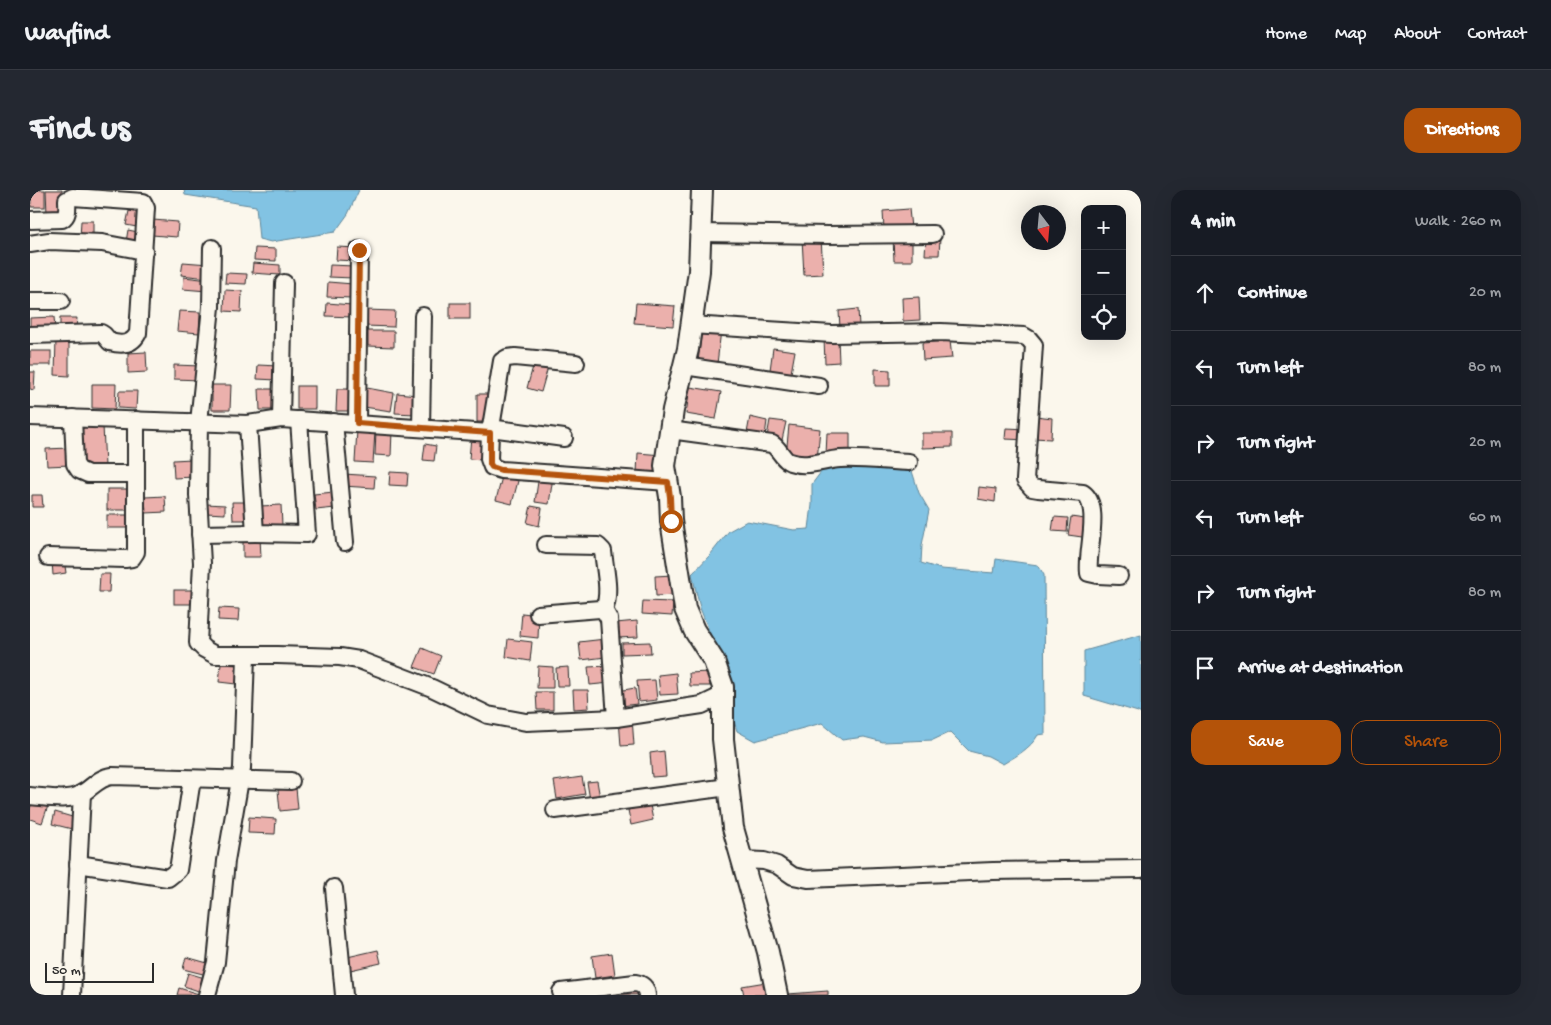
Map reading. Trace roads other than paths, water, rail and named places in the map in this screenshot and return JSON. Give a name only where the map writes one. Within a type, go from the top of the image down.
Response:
[{"type":"street","points":[[702,190],[699,271],[684,366],[673,410],[666,466],[671,521],[685,609],[694,630],[714,661],[722,687],[723,739],[733,828],[768,952],[777,995]]},
{"type":"street","points":[[30,220],[62,219],[66,217],[67,200],[73,197],[143,202],[146,208],[138,334],[135,338],[130,342],[120,344],[110,342],[100,333],[30,335]]},
{"type":"street","points":[[700,233],[933,234]]},
{"type":"street","points":[[30,244],[49,241],[76,241],[102,243],[144,251]]},
{"type":"street","points":[[212,248],[211,306],[199,422],[198,494],[202,563],[198,644],[204,650],[215,654],[340,657],[359,660],[432,688],[488,715],[526,722],[616,718],[702,705],[722,695]]},
{"type":"street","points":[[357,423],[359,250]]},
{"type":"street","points":[[282,419],[284,283]]},
{"type":"street","points":[[30,301],[60,301]]},
{"type":"street","points":[[421,428],[423,316]]},
{"type":"street","points":[[691,325],[832,334],[941,332],[1024,336],[1030,339],[1034,345],[1026,480],[1032,488],[1083,493],[1087,496],[1090,500],[1093,518],[1089,573],[1119,576]]},
{"type":"street","points":[[576,363],[515,357],[502,361],[490,430],[490,464],[492,467],[501,470],[668,482]]},
{"type":"street","points":[[684,366],[820,386]]},
{"type":"street","points":[[30,417],[248,424],[282,419],[421,428],[490,430],[564,438]]},
{"type":"street","points":[[73,418],[75,464],[79,470],[88,474],[136,474]]},
{"type":"street","points":[[48,557],[132,558],[136,552],[136,420]]},
{"type":"street","points":[[200,534],[306,534],[299,420]]},
{"type":"street","points":[[334,422],[344,542]]},
{"type":"street","points":[[248,424],[255,533]]},
{"type":"street","points":[[670,430],[772,444],[778,447],[785,459],[797,464],[812,465],[842,459],[909,462]]},
{"type":"street","points":[[546,545],[598,546],[603,551],[607,594],[604,610],[609,619],[616,718]]},
{"type":"street","points":[[538,614],[604,610]]},
{"type":"street","points":[[207,995],[216,962],[226,861],[242,768],[246,656]]},
{"type":"street","points":[[30,796],[71,798],[107,776],[291,781]]},
{"type":"street","points":[[78,864],[168,878],[178,870],[192,779]]},
{"type":"street","points":[[555,810],[728,787]]},
{"type":"street","points":[[72,995],[82,793]]},
{"type":"street","points":[[742,860],[764,861],[777,865],[793,876],[808,879],[993,871],[1141,869]]},
{"type":"street","points":[[334,888],[344,995]]},
{"type":"street","points":[[561,992],[635,983],[641,984],[644,987],[647,995]]},
{"type":"water","points":[[184,190],[359,190],[348,214],[335,232],[271,242],[259,239],[256,206],[185,195]]},
{"type":"water","points":[[838,462],[910,465],[919,493],[929,510],[922,545],[921,563],[941,569],[994,573],[996,559],[1038,565],[1044,575],[1045,734],[1038,735],[1027,748],[1003,764],[988,756],[969,751],[950,732],[933,740],[883,742],[864,737],[842,740],[822,723],[755,741],[737,731],[726,693],[723,666],[700,608],[692,574],[729,531],[747,521],[794,530],[809,529],[812,484],[824,468]]},
{"type":"water","points":[[1141,635],[1141,714],[1084,696],[1084,651]]}]
